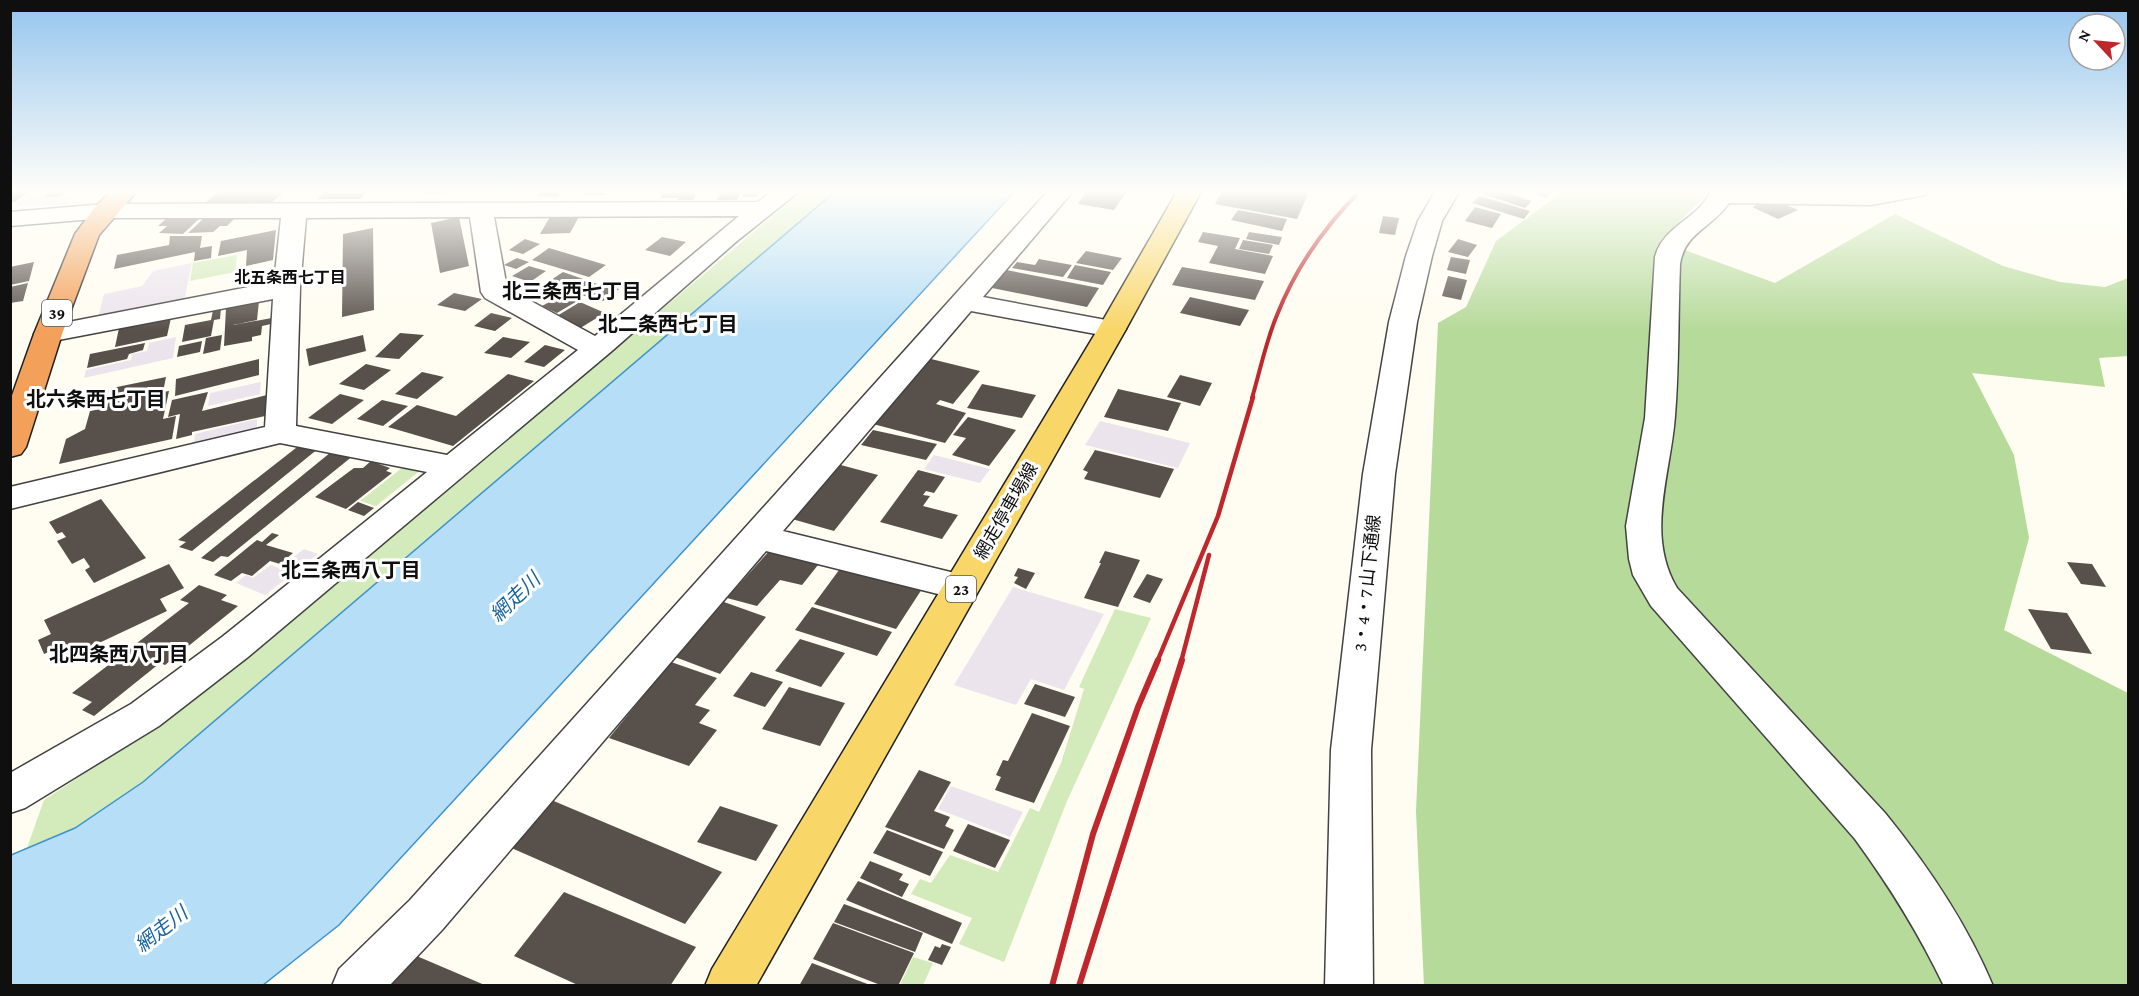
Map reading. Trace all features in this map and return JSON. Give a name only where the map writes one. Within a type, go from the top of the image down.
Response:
[{"type":"highway","name":"39","points":[[10,447],[21,391],[48,334],[86,236]]},
{"type":"main road","name":"網走停車場線","points":[[729,986],[1112,330],[1164,236]]},
{"type":"street","points":[[280,433],[290,236]]},
{"type":"street","points":[[485,236],[494,292],[597,350]]},
{"type":"street","points":[[10,795],[145,715],[235,647],[597,350],[691,267],[730,236]]},
{"type":"street","points":[[356,986],[426,915],[1021,236]]},
{"type":"street","name":"3・4・7 山下通線","points":[[1349,986],[1352,750],[1379,474],[1403,322],[1425,236]]},
{"type":"street","points":[[1680,236],[1672,246],[1666,264],[1660,418],[1644,526],[1646,559],[1651,575],[1664,597],[1883,842],[1934,917],[1969,986]]},
{"type":"street","points":[[48,334],[286,288]]},
{"type":"street","points":[[963,302],[1112,330]]},
{"type":"street","points":[[10,498],[280,433],[455,467]]},
{"type":"street","points":[[759,537],[962,587]]},
{"type":"shaded area","points":[[192,263],[184,301],[98,318],[104,294],[142,286],[153,271]]},
{"type":"shaded area","points":[[176,337],[173,358],[84,378],[86,370],[131,360],[132,354],[147,351],[149,343]]},
{"type":"shaded area","points":[[261,382],[260,394],[208,406],[210,393]]},
{"type":"shaded area","points":[[257,419],[257,428],[194,443],[195,434]]},
{"type":"shaded area","points":[[1100,421],[1190,443],[1178,468],[1085,445]]},
{"type":"shaded area","points":[[934,455],[990,469],[980,483],[924,469]]},
{"type":"shaded area","points":[[304,549],[318,554],[265,595],[236,583],[246,575],[253,578],[271,565],[279,568]]},
{"type":"shaded area","points":[[1013,587],[1104,614],[1064,690],[1031,679],[1016,705],[954,685]]},
{"type":"shaded area","points":[[951,786],[1023,812],[1010,837],[938,809]]},
{"type":"green space","points":[[749,236],[783,236],[143,782],[75,828],[27,848],[44,800],[177,713],[291,621]]},
{"type":"green space","points":[[1502,236],[1665,236],[1660,241],[1775,283],[1856,236],[1942,236],[2003,266],[2060,282],[2105,287],[2128,278],[2128,356],[2099,358],[2105,387],[1972,373],[2014,455],[2029,538],[2004,630],[2128,693],[2128,985],[1424,986],[1416,811],[1438,323],[1466,307],[1496,241]]},
{"type":"green space","points":[[237,255],[235,272],[190,281],[193,263]]},
{"type":"green space","points":[[407,464],[422,469],[376,506],[360,501]]},
{"type":"green space","points":[[1115,609],[1151,618],[1067,801],[1004,962],[959,944],[972,918],[911,894],[920,879],[931,883],[950,855],[998,872],[1030,808],[1039,812],[1061,763],[1084,689],[1079,687]]},
{"type":"green space","points":[[913,957],[933,963],[923,985],[900,985]]},
{"type":"water","name":"網走川","points":[[783,236],[973,236],[339,925],[263,985],[11,985],[11,855],[75,828],[143,782]]},
{"type":"building","points":[[170,236],[202,236],[200,248],[212,246],[211,258],[194,261],[195,252],[114,269],[117,255],[169,245]]},
{"type":"building","points":[[244,236],[275,236],[273,260],[246,266],[247,250],[218,256],[221,241]]},
{"type":"building","points":[[343,236],[373,236],[374,310],[342,317]]},
{"type":"building","points":[[433,236],[463,236],[469,266],[440,273]]},
{"type":"building","points":[[1201,236],[1240,238],[1235,249],[1273,256],[1265,274],[1209,263],[1218,246],[1198,242]]},
{"type":"building","points":[[1247,236],[1282,237],[1279,245],[1246,239]]},
{"type":"building","points":[[662,237],[686,242],[670,256],[645,250]]},
{"type":"building","points":[[525,239],[540,244],[523,254],[509,250]]},
{"type":"building","points":[[1458,239],[1477,245],[1468,257],[1448,252]]},
{"type":"building","points":[[1243,240],[1273,245],[1269,254],[1239,249]]},
{"type":"building","points":[[549,248],[606,265],[589,277],[532,260]]},
{"type":"building","points":[[1086,251],[1122,258],[1113,270],[1076,263]]},
{"type":"building","points":[[1451,257],[1470,260],[1466,274],[1447,270]]},
{"type":"building","points":[[517,258],[529,262],[516,269],[504,265]]},
{"type":"building","points":[[1039,259],[1072,265],[1063,277],[1012,268],[1017,262],[1035,265]]},
{"type":"building","points":[[34,262],[29,281],[10,285],[10,267]]},
{"type":"building","points":[[1075,265],[1111,272],[1103,285],[1067,278]]},
{"type":"building","points":[[529,266],[546,271],[530,282],[512,276]]},
{"type":"building","points":[[1182,267],[1264,281],[1255,300],[1172,285]]},
{"type":"building","points":[[1006,270],[1099,288],[1087,307],[992,288]]},
{"type":"building","points":[[563,272],[583,279],[567,288],[548,282]]},
{"type":"building","points":[[1448,276],[1467,280],[1461,300],[1442,296]]},
{"type":"building","points":[[585,281],[619,289],[603,301],[570,292]]},
{"type":"building","points":[[28,283],[23,301],[10,303],[10,287]]},
{"type":"building","points":[[454,293],[482,299],[465,311],[437,305]]},
{"type":"building","points":[[564,294],[579,300],[557,313],[542,306]]},
{"type":"building","points":[[1190,297],[1249,310],[1240,326],[1180,313]]},
{"type":"building","points":[[259,301],[257,320],[233,325],[272,318],[271,324],[262,326],[261,335],[252,337],[252,341],[224,346],[226,308]]},
{"type":"building","points":[[580,302],[605,313],[577,330],[552,319]]},
{"type":"building","points":[[221,308],[220,319],[214,320],[211,336],[182,342],[185,325],[211,320],[213,310]]},
{"type":"building","points":[[491,313],[512,318],[495,331],[474,326]]},
{"type":"building","points":[[171,318],[167,336],[115,347],[119,328]]},
{"type":"building","points":[[400,333],[424,335],[399,359],[375,357]]},
{"type":"building","points":[[222,335],[220,350],[203,354],[206,338]]},
{"type":"building","points":[[363,335],[366,351],[309,366],[306,349]]},
{"type":"building","points":[[503,337],[530,342],[511,358],[484,353]]},
{"type":"building","points":[[202,341],[200,352],[177,357],[179,346]]},
{"type":"building","points":[[145,343],[143,350],[129,354],[127,359],[87,368],[90,354]]},
{"type":"building","points":[[545,345],[565,350],[544,367],[524,362]]},
{"type":"building","points":[[927,358],[980,371],[953,404],[940,400],[936,404],[966,413],[945,443],[873,424]]},
{"type":"building","points":[[259,359],[259,375],[175,396],[176,379]]},
{"type":"building","points":[[366,364],[391,370],[364,390],[339,384]]},
{"type":"building","points":[[422,372],[444,377],[417,399],[395,394]]},
{"type":"building","points":[[508,374],[534,381],[453,446],[388,427],[417,405],[456,416]]},
{"type":"building","points":[[1180,375],[1212,383],[1200,406],[1167,397]]},
{"type":"building","points":[[166,377],[163,392],[169,391],[163,419],[176,416],[172,439],[59,464],[66,439],[85,429],[90,411],[107,408],[112,388]]},
{"type":"building","points":[[982,384],[1036,395],[1022,418],[967,408]]},
{"type":"building","points":[[1118,389],[1181,403],[1168,431],[1104,417]]},
{"type":"building","points":[[208,392],[202,411],[267,395],[265,416],[192,432],[192,435],[176,439],[180,414],[168,417],[172,400]]},
{"type":"building","points":[[340,394],[364,400],[332,424],[308,418]]},
{"type":"building","points":[[382,400],[408,406],[383,426],[357,419]]},
{"type":"building","points":[[968,417],[1016,430],[989,466],[952,455],[966,438],[953,435]]},
{"type":"building","points":[[873,430],[937,444],[926,460],[861,445]]},
{"type":"building","points":[[301,444],[319,448],[192,551],[179,547],[186,542],[178,540]]},
{"type":"building","points":[[336,448],[354,455],[228,557],[221,556],[213,562],[201,558]]},
{"type":"building","points":[[1095,450],[1174,469],[1160,498],[1084,479],[1088,472],[1083,470]]},
{"type":"building","points":[[371,461],[390,468],[386,471],[392,473],[346,509],[315,497],[354,468],[363,468]]},
{"type":"building","points":[[837,464],[878,475],[834,531],[792,519]]},
{"type":"building","points":[[918,470],[945,477],[934,493],[926,491],[923,495],[930,496],[923,506],[958,515],[942,539],[880,522]]},
{"type":"building","points":[[101,499],[146,558],[94,583],[85,570],[90,567],[84,558],[72,564],[57,541],[66,537],[62,532],[57,534],[49,522]]},
{"type":"building","points":[[358,502],[374,508],[364,516],[348,510]]},
{"type":"building","points":[[272,533],[279,535],[266,545],[293,553],[280,564],[270,561],[252,576],[242,573],[231,581],[214,575],[257,540],[262,542]]},
{"type":"building","points":[[770,550],[818,565],[802,585],[780,580],[757,606],[727,598]]},
{"type":"building","points":[[1105,551],[1140,560],[1118,607],[1084,598]]},
{"type":"building","points":[[2067,562],[2092,564],[2106,587],[2081,584]]},
{"type":"building","points":[[169,564],[184,588],[160,599],[167,611],[65,659],[60,647],[44,654],[38,640],[51,634],[44,620]]},
{"type":"building","points":[[842,566],[922,589],[896,629],[814,604]]},
{"type":"building","points":[[1018,568],[1035,573],[1026,589],[1014,583],[1018,577],[1014,576]]},
{"type":"building","points":[[1147,574],[1163,579],[1150,603],[1133,597]]},
{"type":"building","points":[[199,585],[227,595],[221,600],[238,606],[165,665],[160,663],[94,716],[82,710],[92,702],[72,693],[189,603],[180,600]]},
{"type":"building","points":[[724,602],[766,617],[720,674],[675,657]]},
{"type":"building","points":[[812,607],[892,632],[877,656],[795,630]]},
{"type":"building","points":[[2028,609],[2067,613],[2092,654],[2051,649]]},
{"type":"building","points":[[800,639],[845,653],[821,687],[775,671]]},
{"type":"building","points":[[671,662],[717,678],[695,705],[710,710],[699,723],[717,730],[689,766],[609,738]]},
{"type":"building","points":[[751,672],[783,682],[765,707],[733,696]]},
{"type":"building","points":[[1035,684],[1075,697],[1065,717],[1024,704]]},
{"type":"building","points":[[789,687],[845,703],[820,746],[762,729]]},
{"type":"building","points":[[1032,713],[1070,726],[1034,803],[995,790],[1001,777],[996,775],[1003,760],[1008,761]]},
{"type":"building","points":[[919,770],[951,782],[934,811],[950,817],[945,826],[954,830],[944,849],[885,827]]},
{"type":"building","points":[[549,799],[722,872],[685,924],[507,846]]},
{"type":"building","points":[[720,806],[778,825],[756,861],[697,842]]},
{"type":"building","points":[[968,824],[1010,840],[995,868],[953,851]]},
{"type":"building","points":[[887,830],[943,852],[930,876],[873,853]]},
{"type":"building","points":[[870,861],[903,874],[899,880],[909,884],[902,897],[860,878]]},
{"type":"building","points":[[858,881],[962,923],[952,944],[846,900]]},
{"type":"building","points":[[564,892],[696,947],[670,986],[580,986],[514,956]]},
{"type":"building","points":[[844,904],[923,933],[915,952],[834,922]]},
{"type":"building","points":[[833,923],[914,953],[898,986],[883,986],[813,959]]},
{"type":"building","points":[[942,944],[951,947],[942,965],[928,960],[935,946],[940,948]]},
{"type":"building","points":[[412,954],[487,986],[387,986]]},
{"type":"building","points":[[812,963],[870,985],[870,986],[799,986]]},
{"type":"railway","points":[[1252,398],[1266,346],[1285,297],[1302,264],[1321,236]]},
{"type":"railway","points":[[1157,662],[1218,516],[1253,397]]},
{"type":"railway","points":[[1181,662],[1209,555]]},
{"type":"railway","points":[[1052,986],[1093,834],[1138,707],[1158,660]]},
{"type":"railway","points":[[1079,986],[1182,660]]},
{"type":"district","name":"北五条西七丁目","points":[[290,277]]},
{"type":"district","name":"北三条西七丁目","points":[[572,291]]},
{"type":"district","name":"北二条西七丁目","points":[[668,324]]},
{"type":"district","name":"北六条西七丁目","points":[[96,399]]},
{"type":"district","name":"北三条西八丁目","points":[[351,570]]},
{"type":"district","name":"北四条西八丁目","points":[[119,654]]}]
